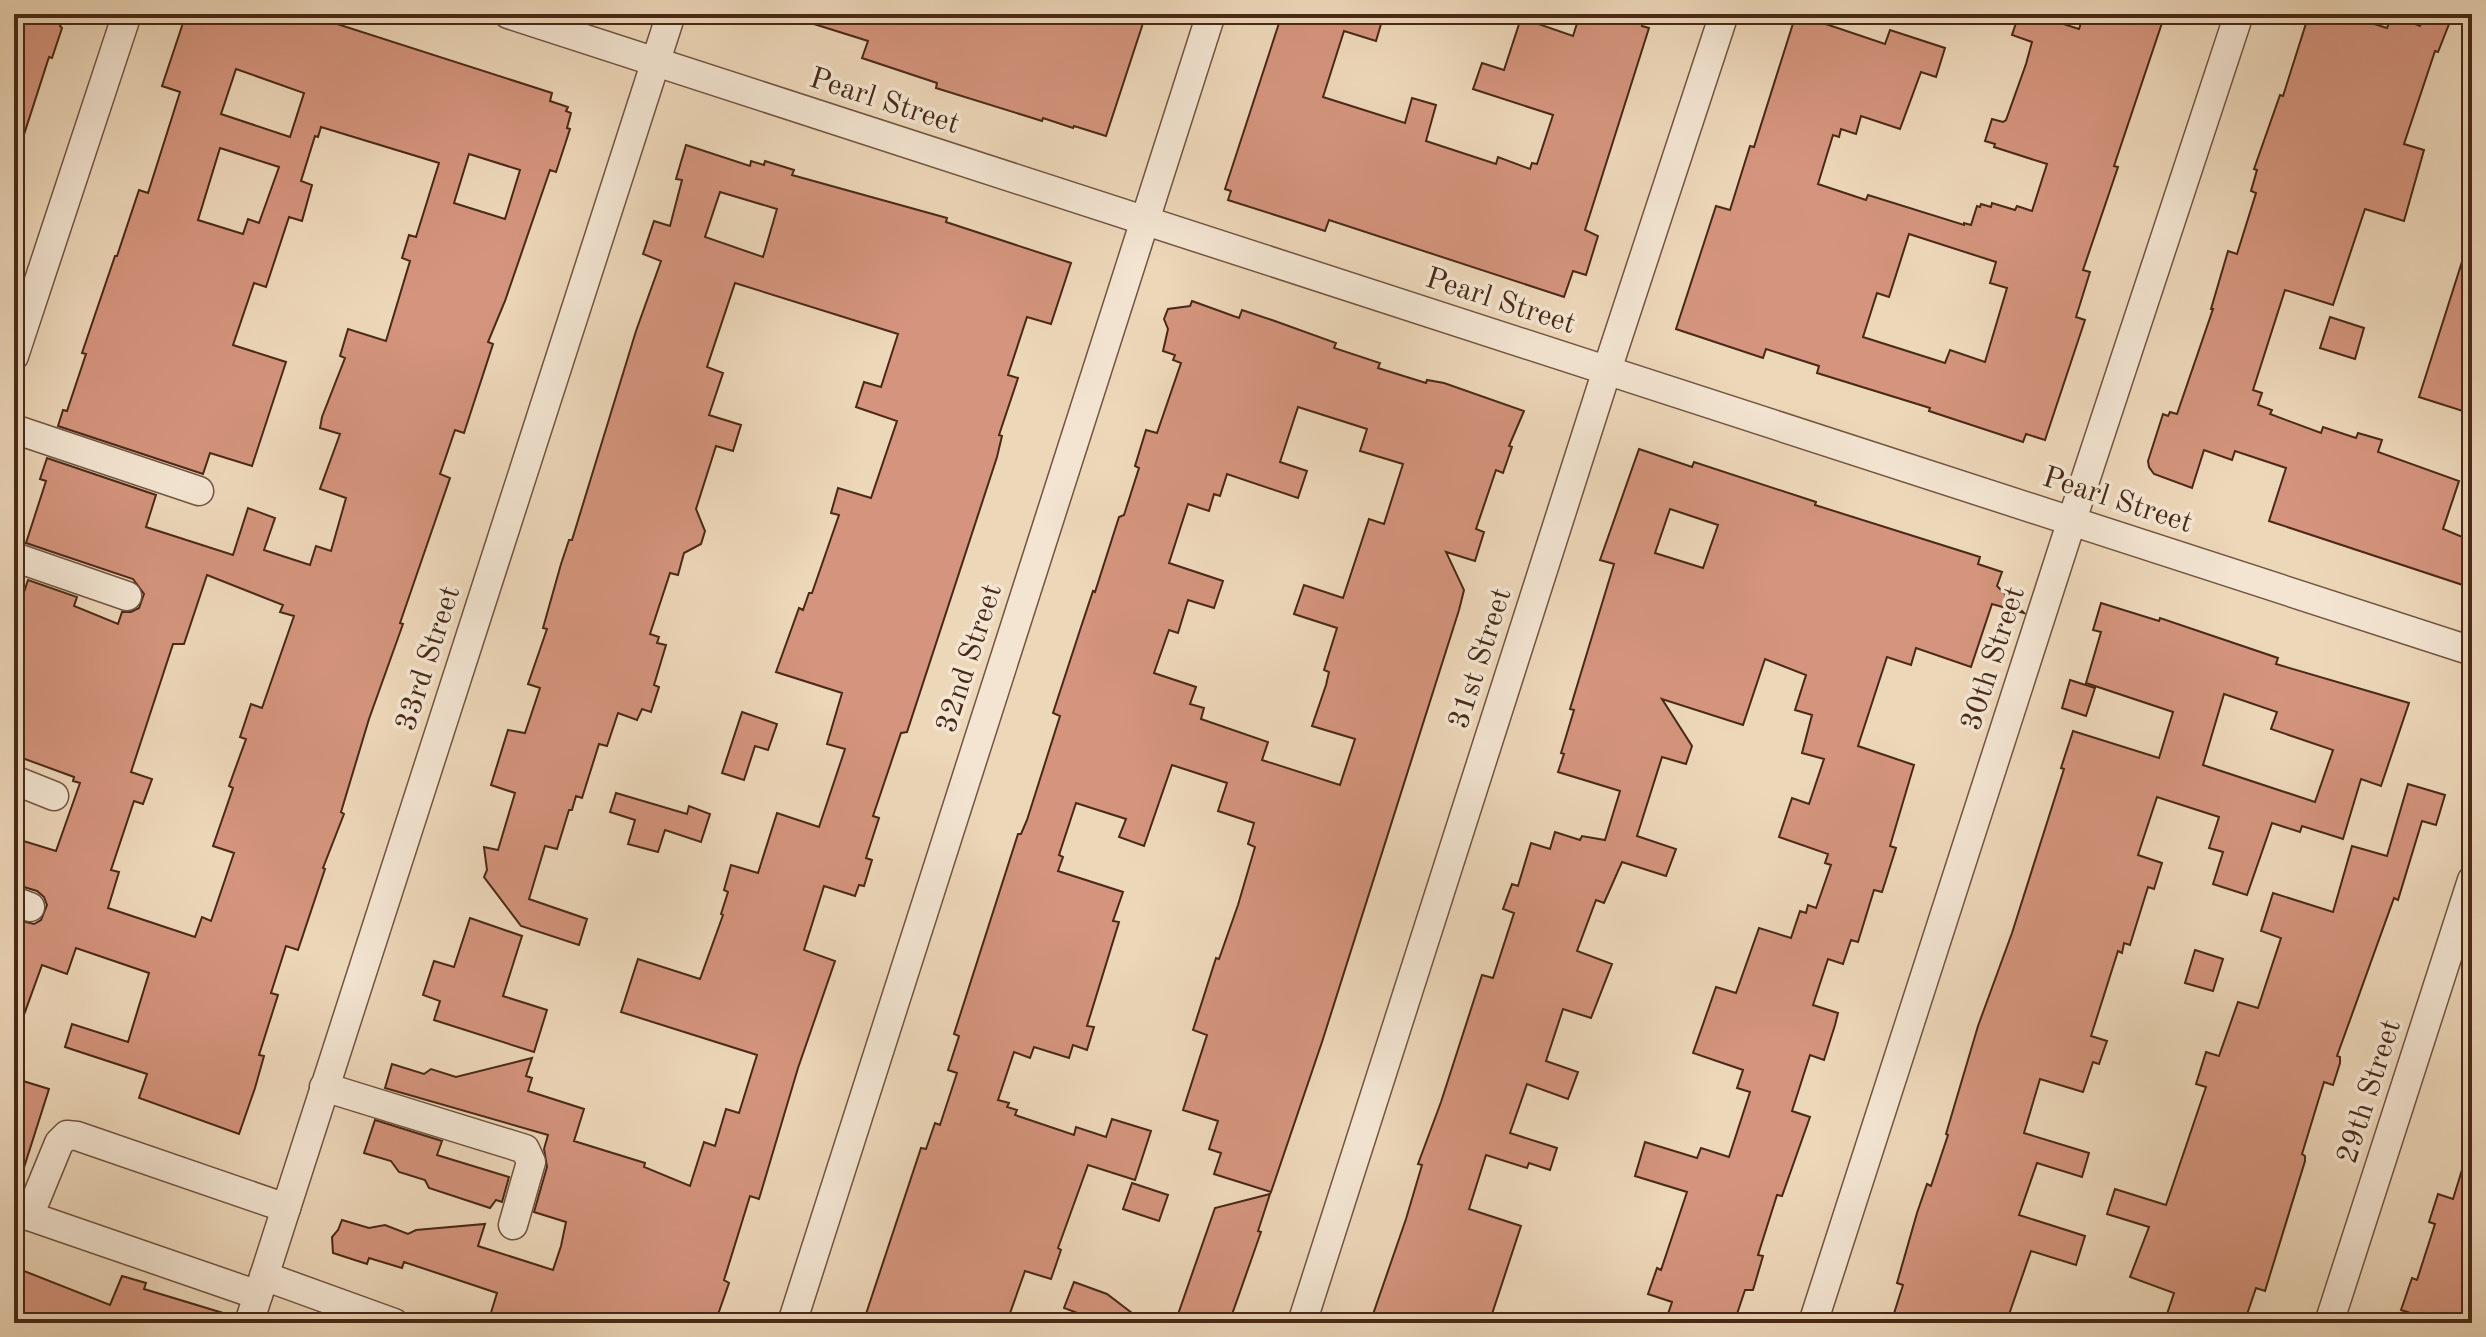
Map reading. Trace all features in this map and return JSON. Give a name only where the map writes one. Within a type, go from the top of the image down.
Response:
[{"type":"street","points":[[14,356],[127,14]]},
{"type":"street","name":"Pearl Street","points":[[508,14],[2472,651]]},
{"type":"street","name":"33rd Street","points":[[249,1323],[671,14]]},
{"type":"street","name":"32nd Street","points":[[792,1323],[1211,14]]},
{"type":"street","name":"31st Street","points":[[1302,1323],[1724,14]]},
{"type":"street","name":"30th Street","points":[[1813,1323],[2239,14]]},
{"type":"street","points":[[14,429],[199,491]]},
{"type":"street","points":[[14,557],[127,596]]},
{"type":"street","points":[[14,780],[54,796]]},
{"type":"street","name":"29th Street","points":[[2329,1323],[2472,880]]},
{"type":"street","points":[[324,1087],[525,1149],[531,1162],[513,1225]]},
{"type":"street","points":[[286,1208],[67,1135],[59,1143],[22,1212],[261,1286],[394,1323]]},
{"type":"building","points":[[14,14],[65,14],[19,150],[14,149]]},
{"type":"building","points":[[186,14],[306,14],[552,93],[550,101],[568,107],[566,111],[571,113],[567,128],[570,129],[556,172],[550,170],[488,342],[493,344],[464,433],[455,430],[440,474],[450,478],[369,719],[341,812],[344,814],[323,868],[298,950],[286,946],[271,993],[278,995],[259,1055],[264,1056],[239,1134],[139,1098],[147,1074],[65,1047],[72,1024],[128,1042],[149,973],[76,948],[67,974],[42,965],[17,1034],[14,1033],[14,919],[34,924],[41,920],[47,905],[37,891],[14,884],[14,838],[56,851],[80,783],[73,781],[74,777],[14,755],[14,622],[28,580],[77,597],[74,606],[118,624],[122,612],[139,608],[144,594],[133,579],[26,543],[46,481],[40,479],[47,458],[156,495],[146,527],[233,555],[248,508],[275,518],[264,550],[310,565],[316,546],[331,551],[346,498],[320,489],[340,434],[320,428],[322,417],[345,358],[340,356],[348,329],[386,341],[410,261],[402,258],[409,235],[416,237],[439,163],[321,127],[318,137],[315,136],[301,181],[312,185],[302,221],[289,217],[266,287],[254,283],[233,345],[286,362],[252,466],[210,453],[203,474],[58,426],[63,410],[67,411],[86,354],[82,353],[139,190],[148,193],[180,92],[162,86]],"holes":[[[236,69],[304,93],[290,137],[221,114]],[[220,148],[279,167],[259,223],[248,219],[243,234],[198,220]],[[469,154],[520,170],[505,219],[454,203]],[[207,575],[283,605],[280,612],[294,616],[262,708],[251,704],[240,737],[246,739],[213,846],[234,853],[211,921],[202,917],[195,937],[108,908],[119,872],[111,870],[134,801],[143,804],[152,779],[131,772],[173,644],[184,644]]]},
{"type":"building","points":[[799,14],[917,14],[943,22],[945,14],[1146,14],[1106,136],[1043,118],[1042,121],[936,88],[937,83],[862,58],[868,41],[798,19]]},
{"type":"building","points":[[1282,14],[1384,14],[1376,41],[1344,31],[1323,97],[1405,123],[1412,98],[1436,105],[1426,141],[1496,164],[1498,157],[1530,169],[1532,163],[1537,164],[1553,115],[1473,89],[1482,63],[1504,70],[1521,18],[1573,36],[1580,14],[1646,14],[1642,26],[1649,28],[1585,230],[1598,236],[1586,275],[1573,271],[1564,297],[1329,220],[1325,231],[1228,200],[1231,191],[1225,189]]},
{"type":"building","points":[[1796,14],[1885,44],[1890,30],[1945,48],[1936,77],[1921,72],[1900,129],[1861,116],[1856,134],[1841,129],[1839,137],[1833,135],[1818,184],[1866,200],[1868,195],[1964,225],[1971,225],[1977,206],[1981,204],[1991,207],[1992,203],[2015,210],[2017,206],[2032,211],[2047,164],[1994,147],[1995,144],[1985,141],[1992,119],[2006,120],[2032,42],[2012,35],[2019,14],[2032,14],[2079,29],[2084,14],[2165,14],[2083,270],[2090,272],[2076,317],[2085,320],[2045,440],[2026,434],[2023,442],[1929,411],[1930,408],[1817,373],[1819,366],[1766,349],[1763,358],[1676,329],[1716,206],[1730,210],[1750,146],[1754,147]],"holes":[[[1909,234],[1996,262],[1990,283],[2007,288],[1985,362],[1950,350],[1945,363],[1863,337],[1877,293],[1889,297]]]},
{"type":"building","points":[[2309,14],[2342,14],[2387,28],[2392,15],[2420,26],[2424,14],[2447,14],[2446,17],[2451,19],[2438,52],[2435,51],[2404,144],[2424,150],[2404,221],[2365,209],[2333,305],[2285,290],[2253,390],[2262,393],[2258,405],[2272,410],[2270,414],[2321,433],[2323,427],[2356,438],[2358,433],[2382,440],[2378,452],[2459,481],[2443,529],[2472,541],[2472,588],[2269,521],[2286,468],[2235,451],[2232,460],[2204,450],[2192,488],[2154,474],[2149,467],[2148,461],[2163,414],[2177,414],[2213,309],[2228,251],[2237,254],[2256,193],[2251,191],[2257,170],[2254,169],[2280,95],[2283,96]]},
{"type":"building","points":[[686,145],[750,166],[751,161],[764,165],[765,161],[794,170],[792,175],[947,218],[946,222],[1071,263],[1051,324],[1027,317],[1008,375],[1018,378],[999,435],[1002,436],[997,457],[907,732],[901,733],[873,816],[879,818],[866,858],[872,860],[864,886],[859,885],[855,896],[824,886],[804,950],[835,961],[798,1068],[759,1199],[750,1196],[724,1280],[729,1283],[715,1323],[513,1323],[490,1316],[497,1293],[404,1262],[402,1268],[369,1258],[367,1264],[333,1253],[332,1237],[342,1220],[369,1228],[385,1225],[408,1234],[416,1230],[485,1224],[478,1246],[553,1270],[561,1246],[566,1222],[534,1212],[547,1167],[544,1149],[548,1135],[385,1088],[392,1064],[424,1074],[431,1069],[456,1077],[532,1058],[526,1076],[532,1078],[528,1091],[584,1109],[574,1141],[645,1163],[644,1167],[690,1186],[704,1142],[715,1146],[726,1109],[739,1113],[757,1055],[621,1012],[638,959],[700,979],[723,915],[728,892],[724,890],[731,865],[758,873],[777,813],[819,827],[845,749],[827,744],[842,693],[776,672],[799,608],[803,610],[809,593],[812,593],[839,515],[831,513],[838,488],[871,498],[897,421],[856,407],[864,382],[881,387],[898,334],[735,283],[707,367],[723,373],[709,415],[741,425],[733,451],[716,446],[696,509],[705,531],[701,544],[684,553],[678,575],[670,573],[650,634],[659,637],[657,643],[666,645],[654,685],[659,687],[651,712],[642,709],[637,720],[618,713],[607,746],[599,744],[582,798],[576,796],[572,810],[569,810],[557,849],[545,846],[529,899],[587,919],[579,945],[521,926],[484,877],[487,870],[484,847],[498,850],[515,793],[491,785],[508,730],[525,733],[540,688],[528,684],[547,629],[543,628],[561,564],[569,540],[572,540],[636,331],[661,261],[643,254],[654,221],[670,226],[682,180],[676,179]],"holes":[[[720,192],[777,209],[763,257],[705,237]]]},
{"type":"building","points":[[2467,246],[2472,246],[2472,323],[2464,352],[2472,354],[2472,414],[2419,397]]},
{"type":"building","points":[[1192,301],[1239,318],[1242,310],[1336,343],[1334,348],[1380,363],[1378,368],[1426,383],[1427,380],[1444,383],[1524,411],[1509,446],[1512,447],[1503,473],[1496,470],[1476,529],[1484,532],[1475,561],[1446,552],[1464,590],[1459,610],[1322,1042],[1271,1192],[1214,1174],[1221,1153],[1209,1149],[1218,1121],[1183,1110],[1207,1035],[1193,1030],[1216,958],[1219,959],[1238,905],[1255,847],[1248,844],[1254,823],[1218,811],[1227,783],[1172,765],[1144,846],[1119,837],[1126,819],[1076,803],[1059,855],[1063,857],[1058,871],[1123,892],[1113,921],[1119,922],[1087,1026],[1094,1027],[1087,1050],[1073,1045],[1069,1058],[1034,1047],[1030,1058],[1014,1052],[998,1100],[1009,1103],[1007,1107],[1017,1110],[1015,1115],[1074,1135],[1076,1127],[1106,1137],[1112,1119],[1151,1131],[1135,1180],[1088,1165],[1058,1248],[1061,1250],[1051,1279],[1025,1271],[1004,1323],[863,1323],[921,1148],[926,1149],[935,1123],[940,1125],[957,1073],[948,1070],[959,1036],[954,1034],[1018,834],[1021,834],[1027,820],[1060,716],[1053,713],[1081,627],[1139,468],[1135,466],[1146,430],[1157,433],[1181,363],[1173,360],[1175,355],[1163,351],[1168,329],[1164,319],[1168,309],[1190,306]],"holes":[[[1298,407],[1367,429],[1360,451],[1403,464],[1384,524],[1369,519],[1343,598],[1304,585],[1294,614],[1337,628],[1324,670],[1329,672],[1326,685],[1312,726],[1355,739],[1340,785],[1262,760],[1268,742],[1201,719],[1204,708],[1190,704],[1196,687],[1154,673],[1169,630],[1178,633],[1188,600],[1214,608],[1223,581],[1169,563],[1188,504],[1209,511],[1214,494],[1220,496],[1227,474],[1298,498],[1307,471],[1280,462]]]},
{"type":"building","points":[[2330,317],[2364,328],[2355,359],[2320,348]]},
{"type":"building","points":[[1639,449],[1692,467],[1694,462],[1816,502],[1815,505],[1980,557],[1978,564],[2002,572],[1997,586],[2024,613],[1992,604],[1971,667],[1916,648],[1911,665],[1887,657],[1858,746],[1914,765],[1890,846],[1896,848],[1882,892],[1874,890],[1858,942],[1851,940],[1843,964],[1828,959],[1813,1005],[1838,1013],[1835,1025],[1824,1060],[1810,1055],[1792,1111],[1810,1117],[1782,1196],[1777,1195],[1758,1255],[1763,1256],[1753,1290],[1745,1290],[1734,1323],[1665,1323],[1672,1302],[1648,1294],[1657,1268],[1661,1270],[1687,1192],[1635,1176],[1645,1142],[1697,1158],[1701,1148],[1729,1157],[1750,1092],[1737,1088],[1743,1070],[1693,1053],[1716,987],[1736,993],[1759,928],[1791,938],[1800,911],[1806,913],[1808,905],[1816,908],[1831,865],[1825,863],[1828,854],[1779,837],[1792,798],[1809,804],[1824,759],[1802,753],[1812,715],[1795,710],[1806,675],[1765,659],[1743,725],[1662,699],[1692,746],[1686,764],[1662,757],[1637,836],[1676,849],[1666,876],[1622,862],[1604,903],[1596,900],[1577,951],[1612,964],[1591,1018],[1563,1009],[1546,1061],[1578,1072],[1568,1099],[1527,1084],[1510,1133],[1557,1148],[1550,1170],[1529,1163],[1527,1168],[1486,1155],[1469,1209],[1521,1226],[1489,1323],[1370,1323],[1406,1219],[1422,1165],[1418,1164],[1482,975],[1493,978],[1514,913],[1503,909],[1512,884],[1518,886],[1531,843],[1550,849],[1555,832],[1580,840],[1582,836],[1605,840],[1620,791],[1558,772],[1574,710],[1570,709],[1614,564],[1600,560]],"holes":[[[1670,509],[1718,525],[1703,568],[1655,553]]]},
{"type":"building","points":[[2101,603],[2159,621],[2160,618],[2278,658],[2276,664],[2409,703],[2381,786],[2361,779],[2343,839],[2302,826],[2300,832],[2272,823],[2247,895],[2213,884],[2223,852],[2209,848],[2219,817],[2157,797],[2138,855],[2162,863],[2154,889],[2148,887],[2130,945],[2124,943],[2122,953],[2118,951],[2091,1036],[2107,1041],[2099,1064],[2093,1062],[2083,1092],[2040,1079],[2024,1133],[2089,1153],[2082,1177],[2037,1163],[2019,1215],[2085,1236],[2076,1265],[2031,1251],[2006,1323],[1891,1323],[1903,1285],[1897,1283],[1917,1213],[1927,1184],[1931,1186],[1948,1135],[1978,1026],[2012,933],[2073,731],[2159,758],[2173,712],[2086,683],[2101,632],[2093,630]],"holes":[[[2224,694],[2277,712],[2271,729],[2333,750],[2315,802],[2203,765]]]},
{"type":"building","points":[[2070,680],[2095,688],[2086,716],[2062,708]]},
{"type":"building","points":[[742,712],[777,724],[768,750],[755,746],[744,780],[722,773]]},
{"type":"building","points":[[2408,784],[2445,795],[2436,825],[2422,821],[2398,900],[2394,898],[2337,1056],[2340,1063],[2333,1085],[2324,1082],[2302,1154],[2305,1161],[2265,1291],[2256,1288],[2244,1323],[2164,1323],[2174,1293],[2130,1277],[2149,1227],[2107,1214],[2115,1189],[2166,1205],[2206,1087],[2196,1084],[2206,1052],[2219,1056],[2238,1002],[2258,1008],[2281,938],[2261,931],[2273,893],[2333,912],[2352,846],[2387,856]]},
{"type":"building","points":[[616,793],[687,814],[689,806],[710,814],[701,842],[665,830],[658,852],[628,844],[635,820],[610,812]]},
{"type":"building","points":[[470,918],[522,936],[503,996],[547,1010],[534,1052],[434,1020],[440,1001],[423,995],[434,961],[454,967]]},
{"type":"building","points":[[2195,950],[2223,959],[2213,991],[2185,983]]},
{"type":"building","points":[[23,1081],[49,1089],[19,1183],[14,1182],[14,1110]]},
{"type":"building","points":[[375,1120],[442,1141],[437,1155],[509,1177],[502,1202],[496,1200],[490,1208],[429,1188],[425,1180],[399,1172],[391,1161],[364,1153]]},
{"type":"building","points":[[2466,1157],[2472,1157],[2472,1323],[2421,1323],[2423,1317],[2401,1310],[2412,1278],[2417,1280],[2435,1224],[2429,1222],[2438,1194],[2453,1199]]},
{"type":"building","points":[[1132,1183],[1168,1195],[1159,1221],[1123,1209]]},
{"type":"building","points":[[1270,1194],[1258,1231],[1261,1232],[1229,1323],[1175,1323],[1215,1208]]},
{"type":"building","points":[[14,1267],[110,1305],[122,1276],[146,1283],[144,1289],[233,1316],[232,1323],[14,1323]]},
{"type":"building","points":[[1074,1282],[1107,1294],[1145,1323],[1104,1323],[1064,1308]]}]
